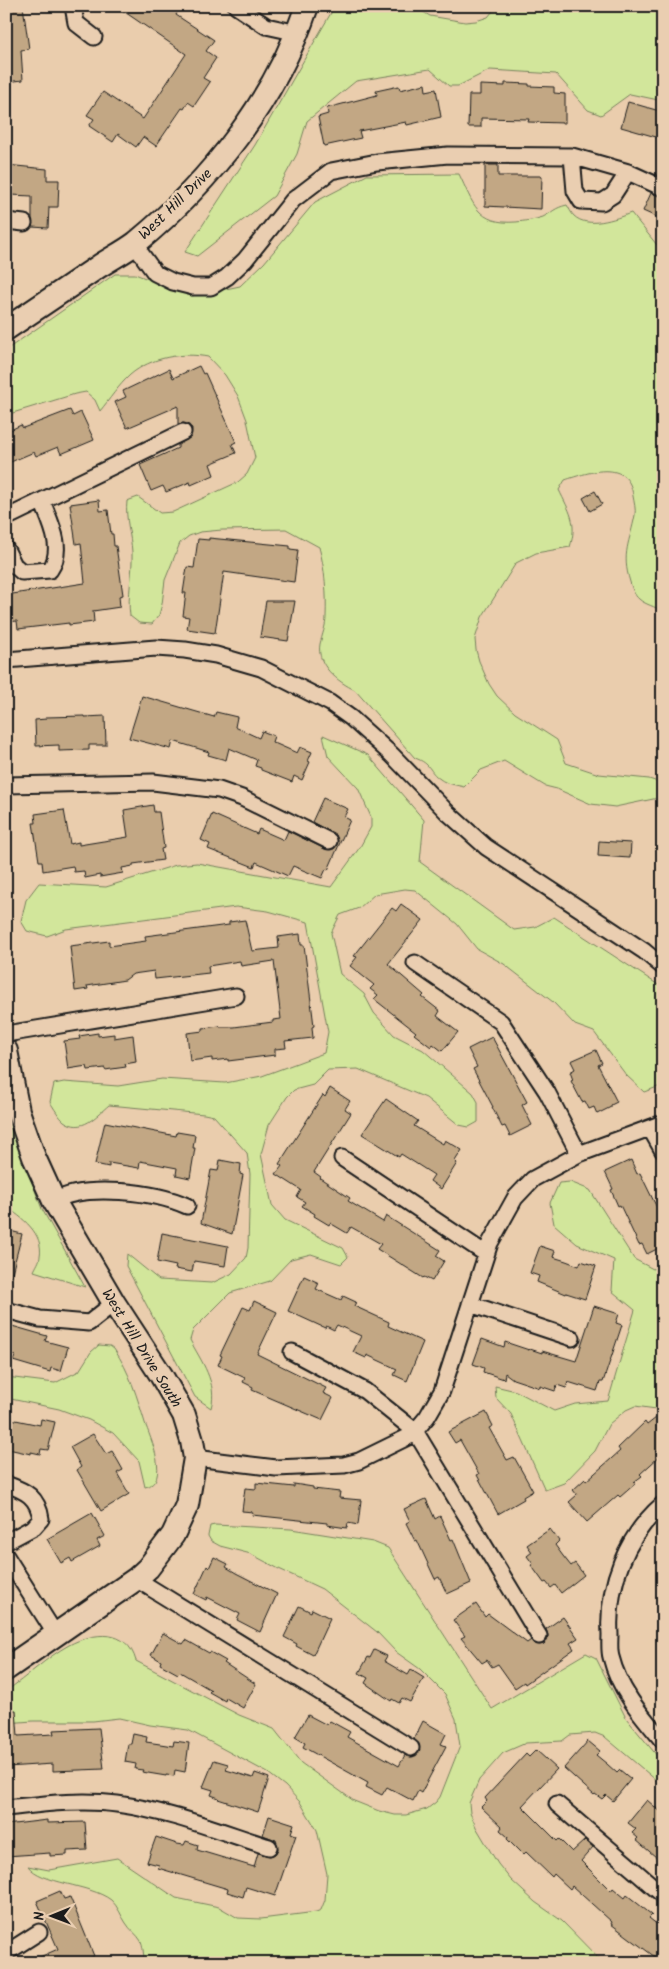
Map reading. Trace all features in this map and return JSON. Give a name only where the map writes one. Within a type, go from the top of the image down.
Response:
[{"type":"street","points":[[73,6],[76,23],[94,37]]},
{"type":"street","points":[[236,6],[266,26],[298,33]]},
{"type":"street","name":"West Hill Drive","points":[[6,329],[134,244],[177,207],[210,173],[250,120],[267,92],[298,33],[307,6]]},
{"type":"street","points":[[134,244],[155,273],[186,286],[211,287],[227,277],[245,260],[293,200],[331,171],[377,162],[448,155],[572,156],[628,172],[663,188]]},
{"type":"street","points":[[572,156],[575,191],[581,201],[602,202],[613,196],[628,172]]},
{"type":"street","points":[[6,221],[24,223]]},
{"type":"street","points":[[6,518],[183,432]]},
{"type":"street","points":[[6,549],[14,565],[22,572],[50,570],[55,562],[56,537],[42,500]]},
{"type":"street","points":[[6,660],[156,648],[216,655],[261,668],[330,703],[351,718],[392,755],[448,814],[486,847],[644,951],[663,967]]},
{"type":"street","points":[[6,784],[153,782],[219,790],[242,798],[329,841]]},
{"type":"street","points":[[415,963],[501,1022],[547,1092],[579,1154]]},
{"type":"street","points":[[6,1034],[236,996]]},
{"type":"street","name":"West Hill Drive South","points":[[6,1052],[18,1112],[34,1157],[54,1202],[184,1415],[195,1458],[187,1505],[173,1535],[148,1568],[136,1579],[6,1669]]},
{"type":"street","points":[[195,1458],[276,1468],[344,1465],[359,1462],[412,1436],[427,1417],[442,1391],[486,1254],[515,1198],[533,1179],[579,1154],[656,1126],[663,1151]]},
{"type":"street","points":[[342,1158],[486,1254]]},
{"type":"street","points":[[54,1202],[62,1197],[92,1191],[143,1194],[172,1199],[187,1206]]},
{"type":"street","points":[[6,1310],[40,1319],[89,1323],[114,1303]]},
{"type":"street","points":[[470,1304],[572,1338]]},
{"type":"street","points":[[292,1352],[365,1391],[416,1431],[539,1636]]},
{"type":"street","points":[[6,1484],[20,1488],[33,1498],[39,1507],[41,1519],[34,1527],[6,1542]]},
{"type":"street","points":[[663,1504],[638,1532],[621,1561],[612,1589],[609,1624],[611,1656],[623,1687],[637,1710],[663,1741]]},
{"type":"street","points":[[6,1556],[56,1635]]},
{"type":"street","points":[[136,1579],[411,1748]]},
{"type":"street","points":[[6,1808],[55,1803],[116,1804],[158,1813],[269,1846]]},
{"type":"street","points":[[557,1804],[663,1895]]},
{"type":"street","points":[[6,1953],[39,1932]]},
{"type":"green space","points":[[335,6],[413,6],[430,16],[465,22],[488,17],[497,6],[663,6],[663,101],[630,94],[601,115],[588,110],[556,74],[490,70],[458,86],[449,86],[430,69],[356,81],[307,121],[297,154],[274,196],[197,256],[185,252],[255,145]]},
{"type":"green space","points":[[459,174],[478,210],[493,220],[516,222],[533,220],[567,205],[574,216],[587,222],[602,222],[631,213],[657,245],[663,247],[663,611],[639,599],[634,593],[627,572],[626,555],[635,515],[630,484],[624,476],[616,472],[596,472],[565,480],[559,490],[573,524],[570,547],[536,553],[516,563],[482,617],[475,639],[479,661],[489,684],[497,696],[515,713],[557,740],[566,763],[599,774],[649,779],[661,783],[663,797],[615,807],[591,804],[557,789],[545,786],[504,761],[481,770],[464,787],[442,781],[427,765],[415,758],[355,690],[335,677],[325,666],[321,659],[320,644],[326,620],[326,591],[319,547],[286,529],[222,530],[200,532],[189,536],[180,543],[165,580],[159,615],[152,624],[139,623],[130,616],[132,552],[127,501],[138,497],[160,513],[173,512],[238,482],[247,474],[255,458],[247,420],[238,396],[225,375],[208,357],[188,355],[167,357],[147,364],[126,379],[100,411],[95,400],[86,392],[6,415],[6,350],[115,274],[135,274],[192,296],[240,286],[264,263],[315,202],[367,175]]},
{"type":"green space","points":[[323,735],[368,755],[424,820],[420,862],[514,930],[535,927],[554,917],[663,988],[663,1085],[644,1092],[626,1075],[594,1032],[575,1025],[553,1002],[504,964],[477,949],[457,924],[415,890],[405,889],[375,894],[359,908],[340,915],[331,933],[340,974],[364,994],[374,1013],[394,1035],[423,1050],[473,1093],[478,1102],[478,1122],[469,1127],[459,1125],[426,1098],[358,1069],[328,1070],[313,1085],[294,1090],[287,1097],[269,1125],[261,1154],[272,1205],[285,1220],[343,1248],[348,1257],[341,1264],[311,1254],[291,1259],[270,1281],[230,1293],[193,1330],[190,1340],[210,1381],[213,1399],[211,1408],[195,1397],[126,1266],[127,1254],[159,1280],[212,1283],[231,1274],[246,1258],[248,1248],[250,1174],[247,1153],[214,1116],[109,1105],[88,1122],[77,1126],[64,1121],[50,1102],[54,1084],[64,1082],[118,1086],[162,1079],[225,1083],[262,1076],[324,1053],[328,1032],[308,922],[268,911],[236,907],[66,929],[47,936],[27,931],[21,921],[26,900],[39,883],[106,887],[176,865],[197,863],[331,887],[360,847],[371,827],[371,817],[358,788],[328,756]]},
{"type":"green space","points":[[6,1113],[42,1209],[85,1287],[34,1271],[40,1258],[39,1240],[25,1221],[6,1207]]},
{"type":"green space","points":[[570,1182],[590,1190],[634,1259],[653,1269],[663,1264],[663,1304],[659,1308],[658,1350],[663,1365],[663,1410],[635,1406],[626,1410],[609,1424],[595,1451],[564,1483],[545,1490],[511,1414],[496,1398],[495,1386],[516,1391],[554,1411],[575,1404],[608,1401],[635,1310],[612,1291],[614,1260],[577,1244],[554,1224],[550,1203],[559,1183]]},
{"type":"green space","points":[[99,1345],[110,1346],[114,1349],[129,1376],[154,1448],[157,1459],[157,1477],[153,1484],[145,1487],[139,1461],[113,1433],[89,1420],[59,1409],[6,1398],[6,1377],[55,1383],[79,1371],[91,1352]]},
{"type":"green space","points":[[210,1526],[291,1529],[373,1542],[388,1548],[492,1709],[586,1653],[596,1658],[626,1718],[663,1763],[663,1786],[605,1737],[595,1733],[570,1735],[562,1741],[526,1743],[503,1753],[479,1780],[469,1803],[470,1813],[476,1827],[498,1864],[511,1880],[535,1902],[562,1921],[603,1963],[128,1963],[144,1957],[142,1944],[111,1900],[91,1890],[44,1877],[34,1872],[28,1866],[49,1870],[117,1858],[176,1898],[219,1907],[238,1918],[261,1919],[316,1912],[321,1910],[325,1900],[327,1874],[317,1830],[300,1802],[285,1786],[268,1773],[188,1730],[150,1725],[119,1718],[93,1721],[6,1723],[6,1691],[61,1650],[89,1637],[108,1636],[117,1638],[132,1650],[136,1661],[239,1715],[274,1729],[301,1763],[354,1801],[379,1811],[395,1815],[406,1815],[427,1809],[440,1797],[460,1746],[456,1719],[445,1694],[420,1669],[396,1652],[377,1632],[322,1589],[251,1554],[220,1546],[211,1541],[208,1536]]},
{"type":"building","points":[[6,6],[23,6],[29,49],[21,50],[23,80],[6,82]]},
{"type":"building","points":[[116,6],[167,6],[177,13],[176,15],[214,40],[206,51],[216,58],[203,78],[210,82],[194,106],[188,102],[184,109],[182,108],[156,146],[143,137],[136,147],[118,134],[113,142],[89,126],[94,119],[87,115],[103,92],[143,119],[186,54]]},
{"type":"building","points":[[505,83],[554,87],[554,93],[565,94],[565,123],[528,122],[529,119],[481,118],[481,127],[468,127],[469,95],[480,95],[480,85],[505,86]]},
{"type":"building","points":[[425,84],[426,91],[436,89],[441,117],[407,125],[406,122],[359,131],[361,138],[324,146],[318,117],[328,114],[327,108],[377,95],[376,91],[399,86],[400,90]]},
{"type":"building","points":[[628,102],[663,112],[663,139],[621,127]]},
{"type":"building","points":[[6,165],[47,169],[47,180],[59,180],[58,207],[49,207],[48,228],[32,227],[32,196],[11,195],[11,184],[6,184]]},
{"type":"building","points":[[485,165],[498,165],[498,176],[542,176],[541,209],[485,206]]},
{"type":"building","points":[[651,193],[663,197],[663,220],[643,211]]},
{"type":"building","points":[[199,366],[203,374],[205,373],[236,442],[232,444],[236,453],[210,464],[214,475],[191,485],[190,482],[166,492],[163,486],[151,491],[140,465],[178,448],[178,445],[191,437],[192,428],[184,423],[178,424],[178,406],[127,428],[115,402],[126,397],[123,391],[169,369],[173,378]]},
{"type":"building","points":[[70,410],[73,416],[81,412],[94,440],[61,454],[58,447],[36,456],[34,452],[6,464],[6,432],[21,425],[23,428]]},
{"type":"building","points":[[595,491],[602,504],[590,511],[583,498]]},
{"type":"building","points":[[99,500],[100,511],[108,510],[111,534],[113,534],[114,546],[116,546],[123,595],[119,596],[120,607],[93,611],[94,622],[18,629],[17,621],[6,622],[6,595],[85,583],[81,543],[76,544],[70,504]]},
{"type":"building","points":[[209,538],[290,546],[290,549],[298,550],[294,582],[224,572],[215,633],[187,629],[189,617],[183,616],[186,593],[183,593],[187,567],[194,568],[198,539],[209,540]]},
{"type":"building","points":[[266,601],[295,601],[288,641],[260,637]]},
{"type":"building","points":[[142,696],[214,717],[216,712],[237,717],[235,727],[259,738],[262,731],[274,736],[272,742],[297,753],[300,747],[312,752],[302,780],[294,776],[292,782],[261,770],[261,768],[255,766],[257,760],[229,748],[226,760],[208,755],[209,752],[173,741],[171,749],[129,738]]},
{"type":"building","points":[[105,716],[106,745],[89,745],[89,750],[59,751],[59,745],[36,746],[35,720],[46,719],[46,717]]},
{"type":"building","points":[[323,798],[348,809],[344,817],[350,820],[328,870],[326,869],[322,878],[293,866],[288,876],[256,862],[254,867],[208,849],[210,844],[201,840],[212,814],[257,834],[259,829],[284,840],[288,831],[325,849],[334,849],[338,841],[336,835],[312,822]]},
{"type":"building","points":[[153,805],[154,812],[159,812],[164,848],[161,849],[163,860],[133,864],[133,866],[122,868],[123,873],[100,877],[100,875],[85,878],[84,871],[74,872],[73,866],[43,871],[42,861],[39,861],[33,823],[36,823],[35,814],[64,810],[70,844],[79,842],[79,845],[128,837],[124,810]]},
{"type":"building","points":[[599,841],[631,843],[630,858],[598,856]]},
{"type":"building","points":[[401,904],[423,920],[388,964],[424,995],[422,997],[440,1011],[437,1016],[458,1032],[442,1051],[433,1044],[431,1047],[414,1034],[416,1032],[374,999],[378,995],[370,989],[374,985],[350,966],[357,957],[354,956],[392,908],[396,911]]},
{"type":"building","points":[[245,920],[252,951],[279,948],[278,937],[300,934],[301,945],[304,945],[314,1026],[312,1027],[313,1038],[285,1041],[286,1048],[275,1049],[275,1055],[228,1061],[228,1059],[212,1061],[212,1058],[190,1061],[187,1033],[203,1031],[203,1028],[234,1027],[273,1022],[273,1020],[281,1019],[274,961],[241,966],[240,961],[208,966],[209,973],[155,979],[154,971],[133,974],[125,980],[87,986],[88,989],[75,991],[70,946],[109,941],[109,946],[146,941],[145,936],[229,925],[229,922]]},
{"type":"building","points":[[98,1033],[98,1036],[114,1034],[114,1038],[133,1035],[136,1062],[125,1064],[126,1067],[105,1070],[105,1068],[88,1070],[87,1066],[68,1069],[64,1041],[80,1039],[79,1036]]},
{"type":"building","points":[[492,1037],[527,1102],[522,1105],[532,1125],[510,1136],[505,1126],[502,1127],[473,1069],[477,1067],[468,1049]]},
{"type":"building","points":[[596,1050],[602,1063],[598,1065],[617,1102],[597,1114],[594,1107],[589,1109],[585,1101],[582,1102],[571,1081],[573,1080],[570,1072],[575,1069],[571,1061]]},
{"type":"building","points":[[330,1088],[350,1101],[345,1109],[351,1113],[314,1172],[350,1198],[348,1201],[383,1222],[386,1216],[440,1250],[436,1256],[444,1261],[432,1281],[423,1278],[377,1249],[381,1244],[351,1227],[347,1233],[314,1216],[315,1214],[302,1206],[305,1202],[297,1197],[301,1190],[276,1174],[282,1166],[279,1164],[323,1095],[325,1097]]},
{"type":"building","points":[[386,1099],[418,1121],[414,1126],[443,1144],[445,1140],[462,1150],[455,1161],[457,1163],[441,1189],[430,1181],[434,1175],[401,1154],[399,1157],[362,1134]]},
{"type":"building","points":[[105,1122],[176,1136],[177,1132],[195,1135],[193,1148],[195,1148],[190,1178],[176,1175],[177,1168],[140,1161],[139,1168],[109,1163],[109,1167],[95,1164]]},
{"type":"building","points":[[220,1160],[241,1164],[240,1174],[243,1175],[232,1234],[201,1223],[211,1170],[218,1171]]},
{"type":"building","points":[[631,1160],[637,1174],[640,1173],[663,1220],[663,1246],[647,1254],[642,1244],[639,1245],[620,1205],[618,1206],[605,1172]]},
{"type":"building","points":[[6,1230],[22,1234],[11,1277],[6,1277]]},
{"type":"building","points":[[162,1233],[228,1246],[225,1266],[194,1261],[192,1272],[175,1269],[176,1266],[157,1262]]},
{"type":"building","points":[[540,1246],[555,1251],[553,1257],[579,1266],[581,1261],[596,1266],[585,1299],[566,1294],[537,1282],[539,1276],[530,1273]]},
{"type":"building","points":[[304,1276],[319,1283],[316,1289],[341,1300],[343,1296],[356,1302],[354,1306],[389,1322],[388,1326],[423,1342],[407,1381],[394,1375],[397,1369],[367,1355],[366,1358],[353,1352],[361,1336],[337,1325],[334,1330],[326,1326],[325,1328],[288,1311]]},
{"type":"building","points":[[254,1301],[277,1312],[257,1354],[326,1388],[323,1393],[333,1398],[322,1420],[252,1390],[253,1387],[243,1382],[245,1378],[218,1365],[222,1356],[220,1355],[243,1307],[250,1310]]},
{"type":"building","points":[[594,1306],[619,1314],[616,1323],[622,1325],[603,1382],[600,1382],[597,1391],[568,1382],[566,1388],[557,1385],[555,1391],[540,1386],[540,1388],[513,1379],[505,1373],[504,1379],[483,1372],[484,1368],[473,1364],[482,1339],[504,1347],[505,1342],[529,1350],[542,1353],[542,1351],[576,1361]]},
{"type":"building","points":[[12,1326],[47,1336],[45,1341],[68,1347],[61,1371],[51,1368],[50,1372],[13,1361],[15,1356],[6,1353]]},
{"type":"building","points":[[486,1412],[493,1426],[489,1428],[507,1460],[514,1457],[533,1491],[523,1497],[524,1499],[498,1514],[460,1440],[455,1443],[448,1432]]},
{"type":"building","points":[[6,1418],[40,1425],[41,1419],[55,1422],[48,1450],[41,1449],[40,1454],[31,1452],[31,1454],[8,1449],[6,1447]]},
{"type":"building","points":[[656,1418],[663,1426],[663,1446],[656,1452],[660,1456],[640,1474],[642,1476],[634,1482],[636,1483],[620,1497],[618,1495],[587,1522],[569,1502],[577,1495],[573,1490],[620,1451],[618,1448],[645,1422],[647,1425]]},
{"type":"building","points":[[93,1434],[106,1454],[112,1451],[118,1461],[123,1470],[117,1473],[129,1494],[101,1511],[77,1470],[81,1467],[70,1447]]},
{"type":"building","points":[[256,1483],[294,1487],[294,1484],[313,1487],[313,1489],[340,1492],[339,1498],[361,1500],[358,1525],[348,1523],[347,1528],[327,1525],[327,1523],[252,1515],[253,1512],[242,1511],[245,1488],[256,1489]]},
{"type":"building","points":[[426,1499],[435,1519],[440,1516],[451,1540],[453,1539],[471,1583],[447,1594],[439,1577],[435,1579],[417,1540],[415,1541],[406,1523],[410,1521],[404,1509]]},
{"type":"building","points":[[92,1513],[105,1536],[97,1540],[100,1546],[72,1562],[70,1558],[61,1563],[47,1539]]},
{"type":"building","points":[[550,1529],[559,1541],[555,1545],[563,1556],[571,1566],[575,1563],[584,1575],[561,1593],[555,1585],[551,1588],[546,1582],[544,1583],[527,1556],[532,1552],[527,1545]]},
{"type":"building","points":[[214,1557],[228,1564],[226,1567],[236,1573],[277,1594],[260,1632],[237,1620],[240,1614],[207,1597],[206,1600],[194,1594],[207,1566],[209,1568]]},
{"type":"building","points":[[476,1604],[485,1617],[488,1614],[527,1643],[531,1640],[539,1645],[544,1644],[547,1640],[546,1629],[563,1617],[578,1638],[570,1643],[574,1649],[525,1684],[524,1682],[515,1688],[498,1664],[492,1667],[487,1660],[482,1663],[461,1638],[465,1636],[453,1620]]},
{"type":"building","points":[[299,1606],[311,1612],[312,1609],[330,1618],[313,1655],[284,1637]]},
{"type":"building","points":[[163,1633],[183,1644],[186,1640],[210,1652],[226,1661],[224,1663],[256,1684],[243,1708],[226,1698],[225,1701],[209,1692],[211,1690],[180,1672],[178,1674],[160,1664],[161,1661],[151,1655]]},
{"type":"building","points":[[374,1650],[387,1656],[384,1661],[408,1675],[411,1670],[424,1678],[410,1702],[402,1698],[399,1703],[392,1699],[391,1701],[365,1683],[368,1678],[359,1673]]},
{"type":"building","points":[[6,1710],[16,1710],[18,1736],[54,1734],[53,1730],[99,1728],[104,1769],[53,1771],[53,1764],[6,1767]]},
{"type":"building","points":[[308,1715],[327,1725],[330,1721],[350,1732],[347,1737],[399,1766],[405,1755],[411,1757],[419,1752],[419,1744],[414,1739],[423,1721],[446,1734],[441,1744],[446,1746],[421,1793],[418,1791],[413,1801],[387,1787],[382,1795],[366,1787],[368,1783],[303,1747],[305,1743],[295,1737]]},
{"type":"building","points":[[133,1734],[147,1737],[146,1742],[173,1746],[174,1741],[189,1743],[185,1772],[175,1770],[174,1776],[166,1776],[142,1772],[143,1770],[135,1769],[136,1764],[125,1762],[128,1744],[131,1744]]},
{"type":"building","points":[[588,1741],[600,1751],[596,1755],[617,1773],[620,1770],[631,1779],[613,1801],[606,1795],[602,1799],[594,1795],[564,1768]]},
{"type":"building","points":[[536,1750],[557,1769],[522,1806],[557,1841],[559,1839],[572,1852],[585,1840],[593,1847],[581,1861],[611,1891],[613,1888],[625,1898],[627,1895],[652,1915],[649,1918],[663,1929],[663,1963],[611,1924],[612,1922],[572,1886],[570,1889],[554,1874],[552,1877],[526,1852],[523,1855],[500,1830],[502,1827],[481,1807],[487,1801],[485,1798],[526,1754],[529,1757]]},
{"type":"building","points":[[214,1760],[228,1764],[226,1770],[253,1778],[255,1773],[269,1778],[258,1812],[218,1799],[211,1795],[213,1790],[203,1787]]},
{"type":"building","points":[[647,1800],[663,1814],[663,1860],[657,1855],[656,1857],[636,1840],[638,1838],[632,1833],[636,1829],[628,1823]]},
{"type":"building","points":[[269,1816],[294,1824],[291,1833],[296,1835],[275,1896],[246,1887],[243,1897],[227,1892],[228,1889],[158,1868],[159,1865],[147,1862],[156,1837],[184,1845],[186,1841],[198,1845],[197,1850],[254,1867],[258,1853],[270,1856],[275,1854],[278,1849],[276,1840],[263,1835]]},
{"type":"building","points":[[47,1820],[47,1823],[85,1822],[87,1850],[67,1851],[67,1855],[50,1856],[50,1853],[6,1856],[6,1825]]},
{"type":"building","points":[[60,1891],[64,1899],[70,1897],[94,1956],[80,1963],[26,1963],[58,1949],[37,1901]]}]
